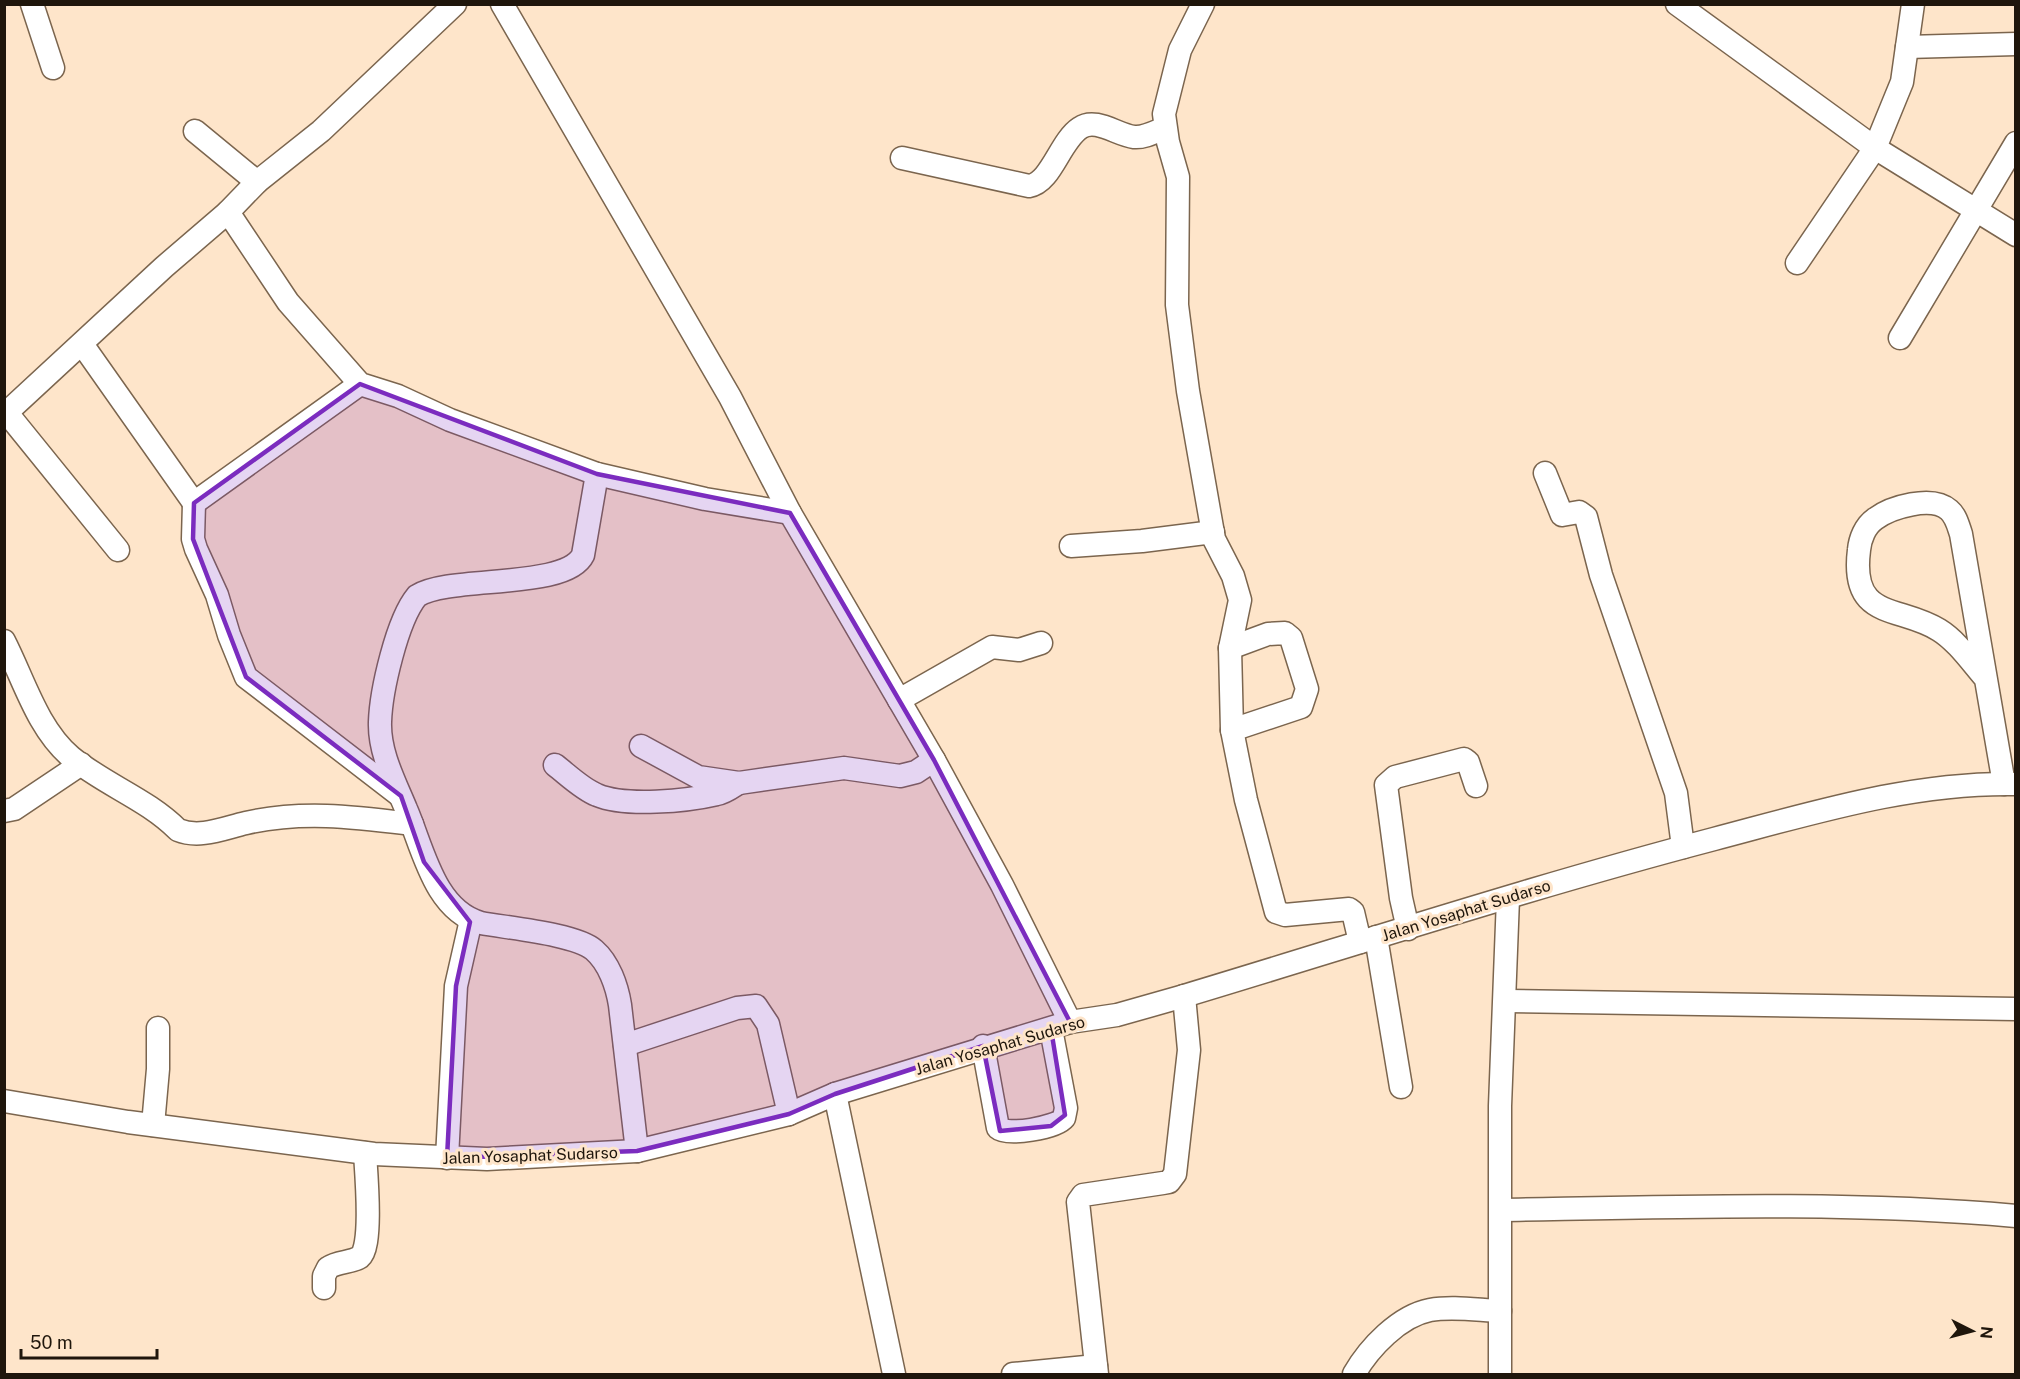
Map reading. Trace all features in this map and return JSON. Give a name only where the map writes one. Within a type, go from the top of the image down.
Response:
[{"type":"street","points":[[32,4],[53,68]]},
{"type":"street","points":[[118,550],[6,414],[164,267],[228,212],[257,182],[321,131],[455,4]]},
{"type":"street","points":[[502,4],[724,387],[790,513],[934,760],[1002,885],[1060,1025],[1066,1108],[1064,1118],[1058,1124],[1008,1132],[1000,1131],[995,1119],[983,1046]]},
{"type":"street","points":[[1203,4],[1180,50],[1164,114],[1165,128],[1178,177],[1177,305],[1188,391],[1213,532],[1233,576],[1239,600],[1230,648],[1232,730],[1246,800],[1276,912],[1285,915],[1349,909],[1353,912],[1368,940],[1401,1087]]},
{"type":"street","points":[[1677,4],[1875,148],[2016,235]]},
{"type":"street","points":[[1797,263],[1875,148],[1902,82],[1913,4]]},
{"type":"street","points":[[1907,47],[2016,44]]},
{"type":"street","points":[[902,158],[1029,186],[1040,182],[1061,147],[1071,135],[1086,125],[1096,125],[1135,137],[1165,128]]},
{"type":"street","points":[[195,131],[257,182]]},
{"type":"street","points":[[1900,338],[2016,143]]},
{"type":"street","points":[[228,212],[288,302],[360,384],[398,396],[450,420],[597,474],[705,499],[790,513]]},
{"type":"street","points":[[81,344],[194,503],[193,539],[196,549],[217,595],[229,635],[246,676],[401,796]]},
{"type":"street","points":[[194,503],[360,384]]},
{"type":"street","points":[[1545,473],[1562,515],[1579,512],[1586,517],[1601,575],[1676,793],[1681,833]]},
{"type":"street","points":[[597,474],[583,555],[575,565],[517,580],[432,590],[421,593],[413,599],[398,633],[380,723],[381,743],[424,862],[452,904],[471,920],[572,940],[595,951],[603,960],[617,990],[637,1151]]},
{"type":"street","points":[[1986,680],[1942,631],[1911,617],[1887,612],[1869,599],[1860,578],[1859,550],[1867,527],[1875,518],[1892,510],[1923,503],[1943,506],[1955,516],[1986,680],[2010,784]]},
{"type":"street","points":[[1071,546],[1142,542],[1213,532]]},
{"type":"street","points":[[1230,648],[1268,634],[1285,633],[1290,638],[1307,689],[1301,707],[1232,730]]},
{"type":"street","points":[[4,641],[43,722],[69,755],[161,813],[182,832],[208,832],[280,816],[303,814],[412,824]]},
{"type":"street","points":[[899,700],[992,646],[1019,650],[1041,643]]},
{"type":"street","points":[[642,746],[698,777],[739,783],[844,768],[900,776],[916,772],[934,760]]},
{"type":"street","points":[[1405,914],[1386,784],[1395,777],[1464,759],[1468,762],[1476,786]]},
{"type":"street","points":[[4,811],[14,809],[81,764]]},
{"type":"street","points":[[555,765],[594,794],[613,799],[655,801],[709,795],[723,792],[739,783]]},
{"type":"street","name":"Jalan Yosaphat Sudarso","points":[[4,1101],[153,1125],[365,1154],[447,1158],[594,1155],[637,1151],[789,1114],[835,1094],[983,1046],[1060,1025],[1117,1015],[1368,940],[1405,914],[1508,898],[1592,872],[1681,833],[1918,790],[2010,784]]},
{"type":"street","points":[[1500,1374],[1500,1106],[1506,1001],[1508,898]]},
{"type":"street","points":[[447,1158],[456,986],[471,920]]},
{"type":"street","points":[[1013,1374],[1097,1370],[1078,1202],[1083,1196],[1163,1184],[1169,1182],[1175,1173],[1189,1050],[1184,996]]},
{"type":"street","points":[[1506,1001],[2016,1009]]},
{"type":"street","points":[[625,1045],[737,1008],[756,1006],[768,1024],[789,1114]]},
{"type":"street","points":[[153,1125],[158,1069],[158,1028]]},
{"type":"street","points":[[835,1094],[894,1374]]},
{"type":"street","points":[[324,1288],[324,1276],[328,1268],[356,1259],[364,1251],[367,1222],[365,1154]]},
{"type":"street","points":[[1501,1210],[1711,1207],[1958,1211],[2016,1216]]},
{"type":"street","points":[[1354,1374],[1382,1338],[1421,1312],[1443,1309],[1500,1311]]},
{"type":"highlighted area","points":[[360,384],[597,474],[790,513],[934,760],[1070,1022],[1051,1029],[1065,1115],[1051,1126],[1000,1131],[983,1046],[835,1094],[789,1114],[637,1151],[447,1158],[456,986],[470,922],[424,862],[401,796],[246,677],[193,539],[194,503]]}]
